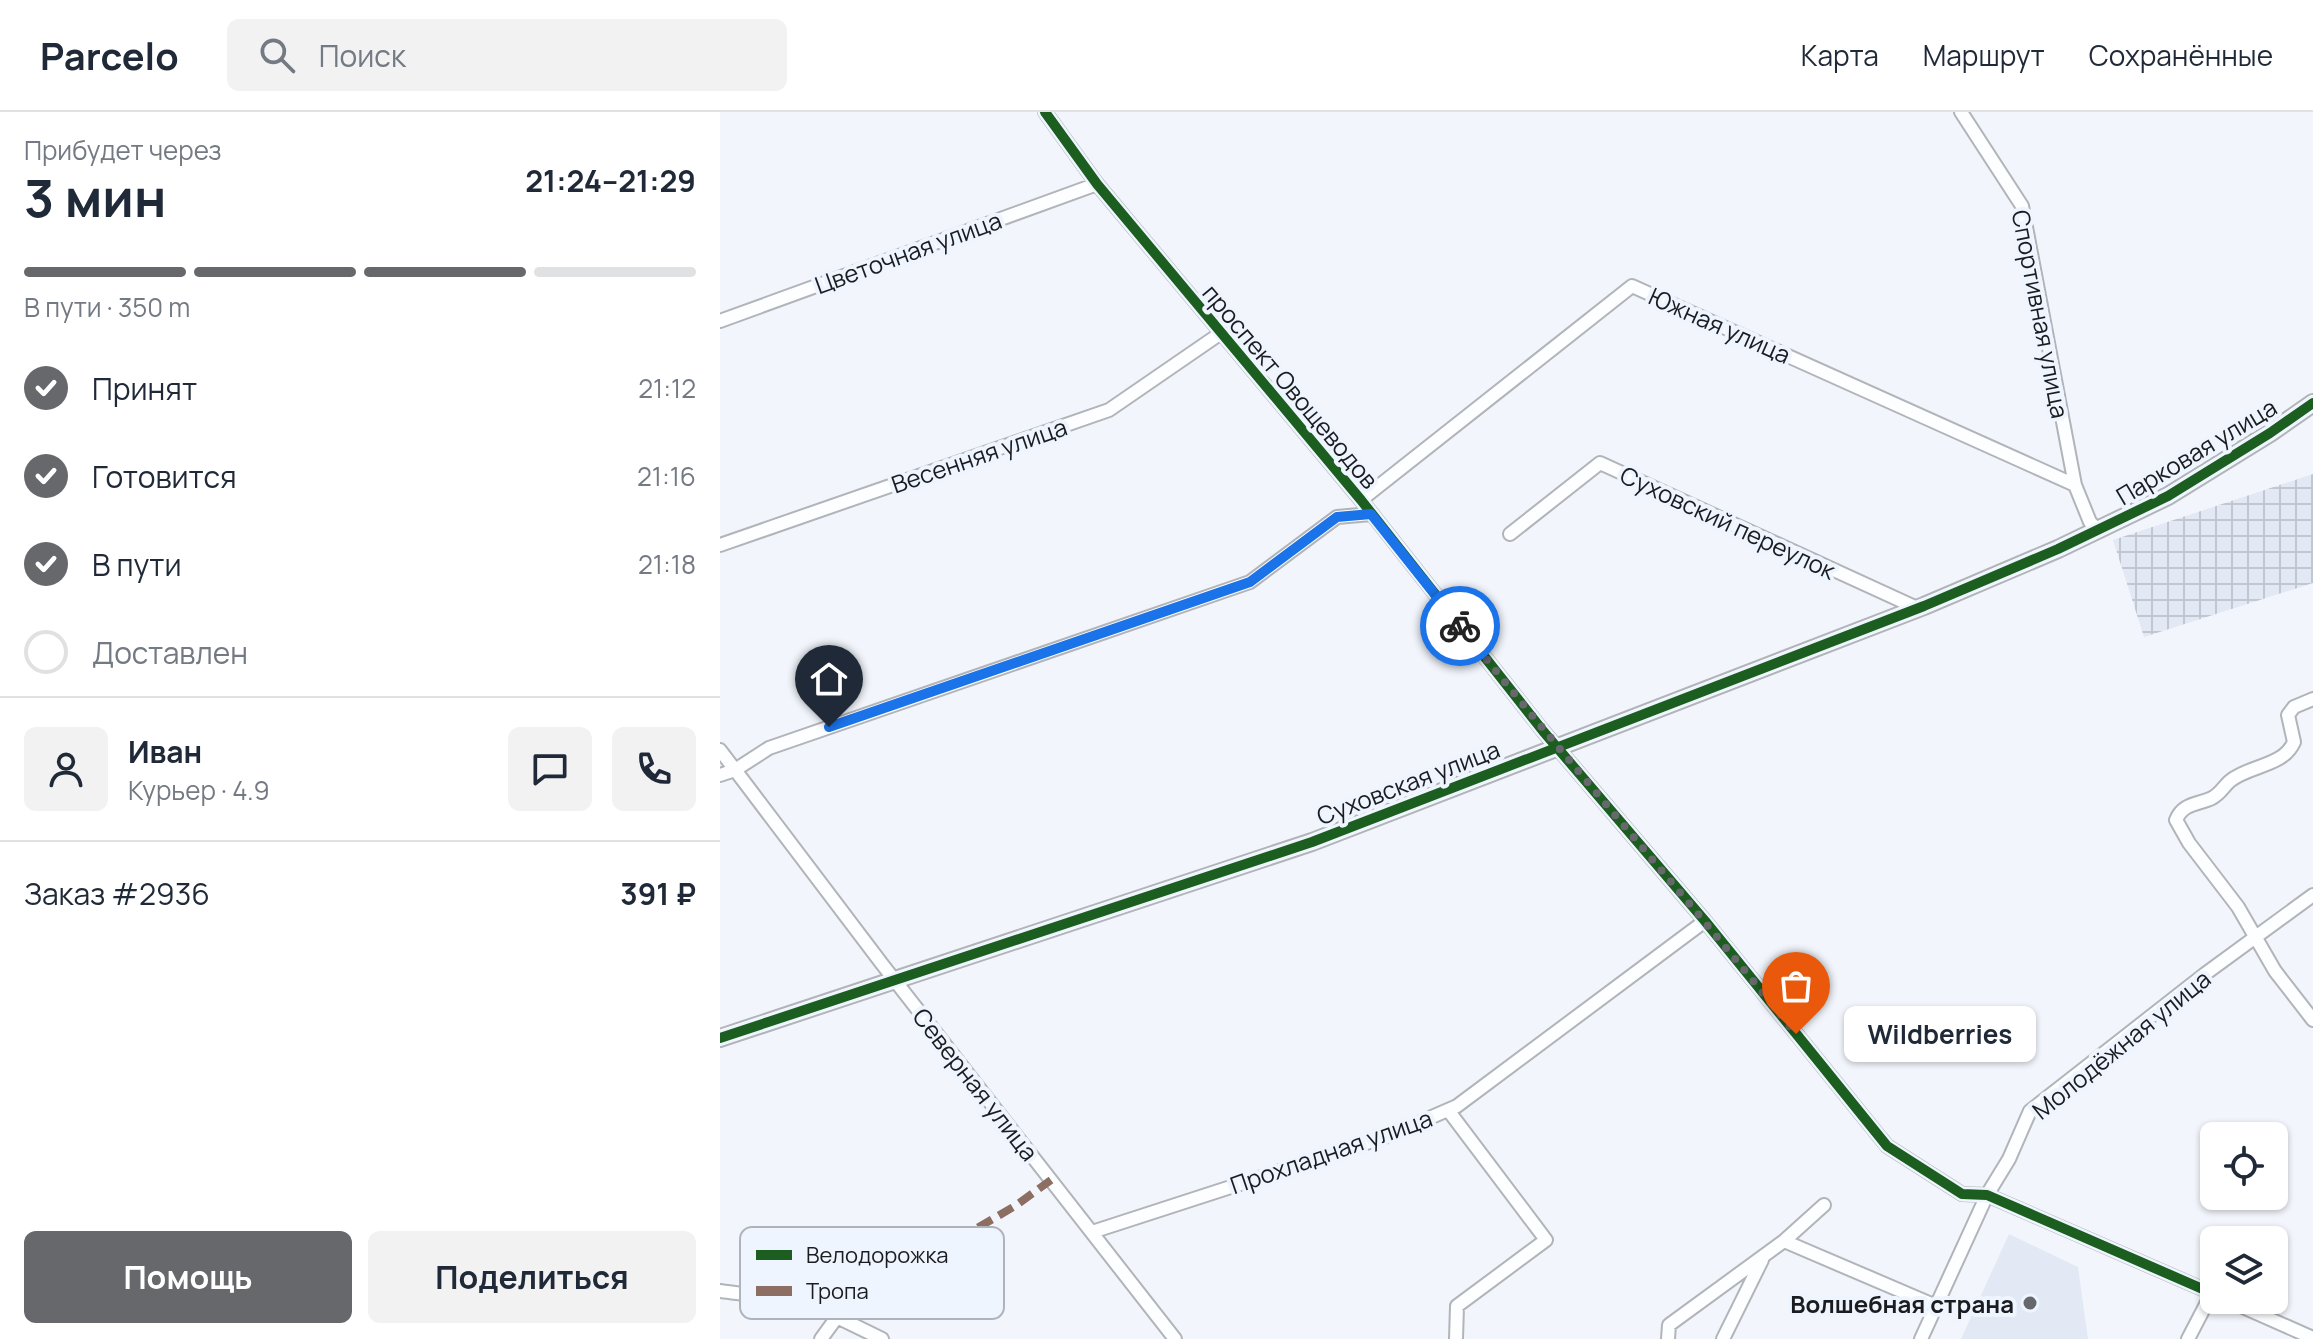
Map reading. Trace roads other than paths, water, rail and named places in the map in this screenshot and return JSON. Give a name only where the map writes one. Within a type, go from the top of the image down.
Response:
[{"type":"street","name":"проспект Овощеводов","points":[[1045,112],[1097,184],[1361,500],[1555,746],[1705,921],[1887,1146],[1962,1194],[1987,1195],[2200,1288]]},
{"type":"street","name":"Спортивная улица","points":[[1961,112],[2022,206],[2075,485]]},
{"type":"street","name":"Цветочная улица","points":[[720,321],[1097,184]]},
{"type":"street","name":"Южная улица","points":[[1361,500],[1632,286],[2075,485]]},
{"type":"street","name":"Весенняя улица","points":[[720,545],[1109,410],[1221,333]]},
{"type":"street","name":"Парковая улица","points":[[2099,531],[2192,482],[2313,403]]},
{"type":"street","name":"Суховский переулок","points":[[1510,534],[1600,463],[1917,608]]},
{"type":"street","points":[[2075,485],[2090,522],[2099,531]]},
{"type":"street","points":[[720,775],[735,770],[769,748],[1250,582],[1337,517],[1371,514]]},
{"type":"street","name":"Суховская улица","points":[[720,1038],[1312,842],[1917,608],[2099,531]]},
{"type":"street","points":[[2313,699],[2294,707],[2288,715],[2294,742],[2284,756],[2232,779],[2216,796],[2189,805],[2176,820],[2180,830],[2238,907],[2275,971],[2313,1020]]},
{"type":"street","name":"Северная улица","points":[[720,750],[894,980],[1175,1339]]},
{"type":"street","name":"Молодёжная улица","points":[[1921,1339],[1987,1195],[2009,1159],[2030,1111],[2313,895]]},
{"type":"street","name":"Прохладная улица","points":[[1092,1232],[1388,1136],[1448,1110],[1470,1097],[1705,921]]},
{"type":"street","points":[[1448,1110],[1546,1240],[1457,1306],[1456,1339]]},
{"type":"street","points":[[1668,1339],[1669,1325],[1784,1241],[1824,1205]]},
{"type":"street","points":[[1784,1241],[1936,1306]]},
{"type":"street","points":[[1723,1339],[1763,1257]]},
{"type":"street","points":[[720,1291],[740,1293]]},
{"type":"street","points":[[2188,1339],[2202,1314]]},
{"type":"street","points":[[2259,1314],[2313,1338]]},
{"type":"street","points":[[821,1339],[836,1319]]},
{"type":"street","points":[[841,1319],[882,1339]]},
{"type":"place","name":"Wildberries","points":[[1796,1034]]},
{"type":"place","name":"Волшебная страна","points":[[2030,1303]]}]
